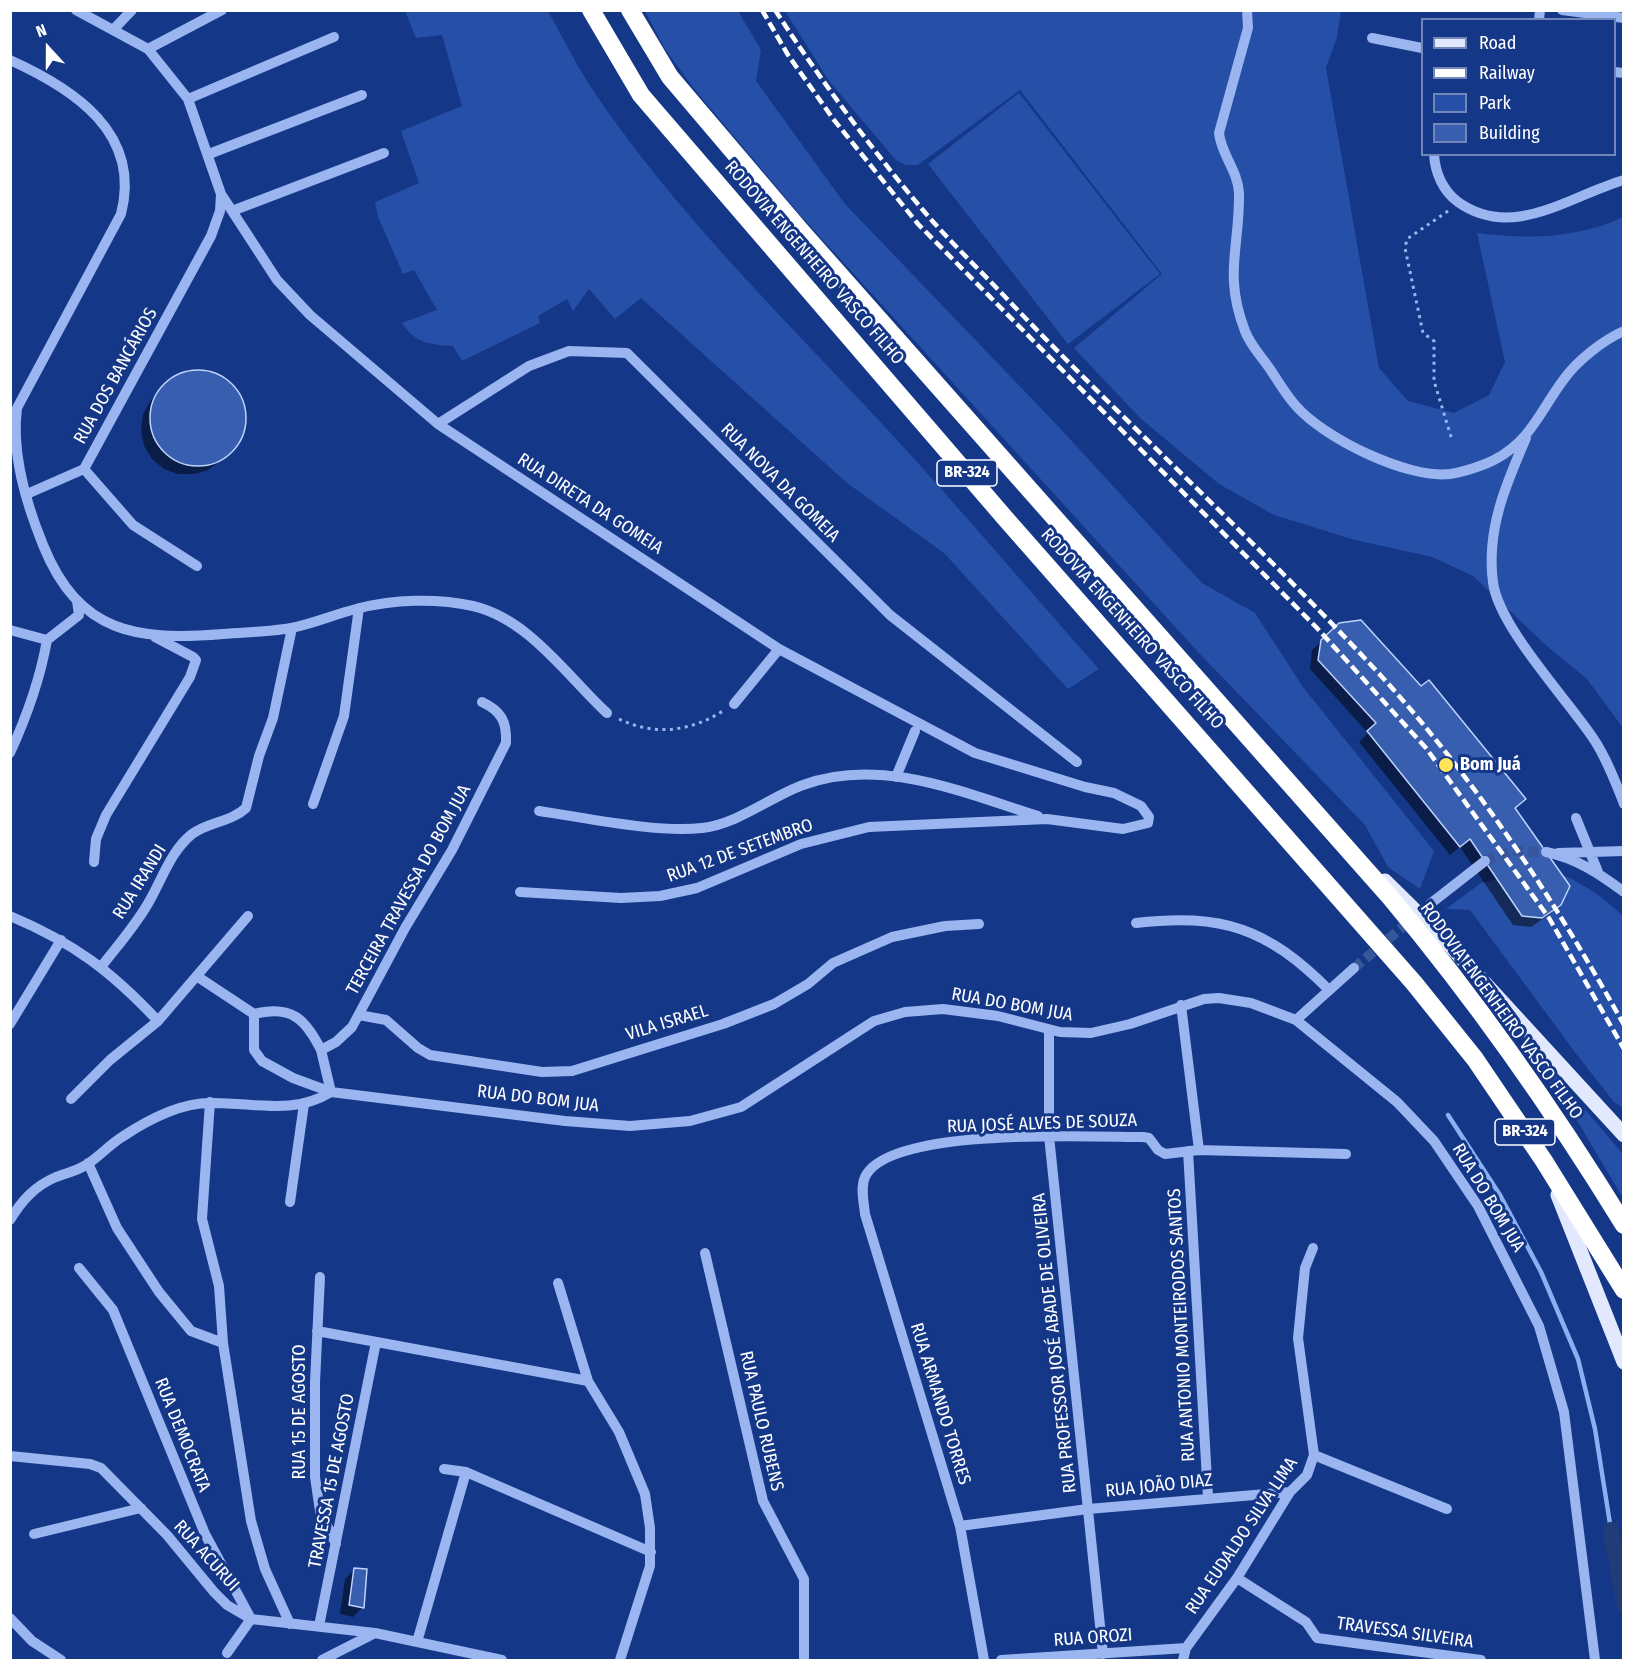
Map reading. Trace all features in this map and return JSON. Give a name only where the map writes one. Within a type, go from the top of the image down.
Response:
[{"type":"highway","name":"RODOVIA ENGENHEIRO VASCO FILHO","points":[[591,10],[641,95],[1005,518],[1414,982],[1475,1059],[1544,1161],[1623,1290]]},
{"type":"highway","name":"RODOVIA ENGENHEIRO VASCO FILHO","points":[[630,10],[670,77],[792,221],[1335,834],[1440,957],[1536,1091],[1623,1225]]},
{"type":"main road","points":[[1335,834],[1447,942],[1623,1135]]},
{"type":"main road","points":[[1544,1161],[1623,1362]]},
{"type":"street","points":[[76,10],[148,49],[222,10]]},
{"type":"street","points":[[112,30],[132,10]]},
{"type":"street","points":[[1247,10],[1248,28],[1219,133],[1220,146],[1239,192],[1232,265],[1233,291],[1245,333],[1296,406],[1332,436],[1372,457],[1428,472],[1450,474],[1493,460],[1527,437]]},
{"type":"street","points":[[1562,10],[1623,18]]},
{"type":"street","points":[[188,99],[334,37]]},
{"type":"street","points":[[1372,38],[1421,48]]},
{"type":"street","name":"RUA DIRETA DA GOMEIA","points":[[148,49],[188,99],[221,194],[277,280],[310,315],[438,424],[779,649],[975,753],[1085,788],[1114,793],[1141,806],[1149,817],[1148,823]]},
{"type":"street","points":[[10,60],[67,91],[102,121],[120,154],[126,195],[121,214],[17,408],[14,431],[21,475],[36,528],[60,580],[77,601],[103,621],[130,632],[154,636],[198,636],[292,628],[359,608],[397,602],[450,603],[475,607],[495,614],[517,627],[542,648],[607,712]]},
{"type":"street","points":[[209,154],[362,95]]},
{"type":"street","points":[[232,211],[384,153]]},
{"type":"street","points":[[1434,156],[1438,178],[1459,203],[1476,214],[1528,216],[1623,180]]},
{"type":"street","name":"RUA DOS BANCÁRIOS","points":[[197,566],[133,525],[84,469],[211,236],[220,211],[221,194]]},
{"type":"street","points":[[1623,331],[1565,377],[1527,437],[1497,513],[1491,556],[1493,585],[1506,619],[1595,740],[1623,804]]},
{"type":"street","name":"RUA NOVA DA GOMEIA","points":[[438,424],[529,366],[569,351],[627,353],[890,615],[1077,762]]},
{"type":"street","points":[[27,494],[84,469]]},
{"type":"street","points":[[10,753],[24,723],[41,674],[47,640],[79,615],[77,601]]},
{"type":"street","points":[[313,804],[344,716],[359,608]]},
{"type":"street","name":"RUA IRANDI","points":[[101,967],[135,923],[167,864],[185,842],[193,834],[246,808],[259,756],[273,718],[292,628]]},
{"type":"street","points":[[10,630],[47,640]]},
{"type":"street","points":[[94,862],[96,839],[106,814],[190,677],[195,663],[193,657],[154,636]]},
{"type":"street","points":[[734,704],[779,649]]},
{"type":"street","name":"TERCEIRA TRAVESSA DO BOM JUA","points":[[321,1050],[344,1036],[359,1015],[405,928],[452,850],[506,743],[507,730],[503,718],[496,709],[482,702]]},
{"type":"street","points":[[896,777],[915,731]]},
{"type":"street","points":[[539,812],[682,830],[706,827],[802,785],[831,777],[866,774],[896,777],[940,786],[1047,819]]},
{"type":"street","points":[[1576,818],[1598,873]]},
{"type":"street","name":"RUA 12 DE SETEMBRO","points":[[520,892],[621,898],[660,897],[697,888],[801,844],[869,827],[1047,819],[1108,829],[1134,828],[1148,823]]},
{"type":"street","points":[[1623,850],[1548,853],[1598,873],[1623,892]]},
{"type":"street","points":[[1430,904],[1485,861]]},
{"type":"street","points":[[10,916],[61,940],[101,967],[121,982],[158,1021]]},
{"type":"street","points":[[71,1099],[117,1054],[158,1021],[248,916]]},
{"type":"street","points":[[1136,923],[1194,918],[1223,922],[1256,935],[1283,951],[1311,972],[1329,990]]},
{"type":"street","name":"VILA ISRAEL","points":[[359,1015],[386,1020],[418,1048],[430,1055],[542,1072],[572,1071],[723,1024],[774,1004],[808,984],[833,963],[892,937],[945,926],[979,924]]},
{"type":"street","points":[[10,1024],[61,940]]},
{"type":"street","points":[[1296,1020],[1354,968]]},
{"type":"street","points":[[10,1220],[36,1188],[88,1163],[120,1137],[149,1120],[210,1102],[289,1107],[304,1104],[331,1092],[321,1050],[308,1027],[294,1015],[278,1010],[254,1014],[198,976]]},
{"type":"street","name":"RUA DO BOM JUA","points":[[254,1014],[254,1050],[262,1061],[293,1078],[331,1092],[565,1121],[630,1126],[690,1121],[741,1107],[874,1021],[905,1012],[954,1010],[998,1016],[1049,1030],[1074,1033],[1110,1030],[1204,999],[1235,999],[1296,1020],[1397,1102],[1434,1141],[1478,1206],[1539,1326],[1564,1412],[1595,1660]]},
{"type":"street","name":"RUA ANTONIO MONTEIRODOS SANTOS","points":[[1181,1005],[1193,1151],[1208,1497]]},
{"type":"street","name":"RUA PROFESSOR JOSÉ ABADE DE OLIVEIRA","points":[[1049,1030],[1049,1136],[1089,1509],[1102,1654]]},
{"type":"street","points":[[210,1102],[202,1219],[219,1286],[223,1343],[251,1521],[265,1569],[290,1624]]},
{"type":"street","points":[[290,1202],[304,1104]]},
{"type":"street","name":"RUA JOSÉ ALVES DE SOUZA","points":[[879,1164],[909,1149],[936,1144],[972,1139],[1049,1136],[1143,1137],[1149,1138],[1158,1150],[1165,1154],[1193,1151],[1347,1154]]},
{"type":"street","points":[[88,1163],[117,1228],[159,1292],[191,1331],[223,1343]]},
{"type":"street","name":"RUA ARMANDO TORRES","points":[[879,1164],[866,1177],[863,1191],[866,1214],[960,1526],[984,1660]]},
{"type":"street","name":"RUA EUDALDO SILVA LIMA","points":[[1183,1660],[1186,1647],[1237,1578],[1290,1492],[1301,1484],[1307,1475],[1314,1455],[1298,1348],[1305,1269],[1313,1248]]},
{"type":"street","name":"RUA PAULO RUBENS","points":[[705,1253],[763,1501],[804,1579],[804,1660]]},
{"type":"street","name":"RUA DEMOCRATA","points":[[79,1268],[113,1310],[205,1534],[251,1618]]},
{"type":"street","name":"RUA 15 DE AGOSTO","points":[[320,1277],[315,1477],[320,1511],[336,1544]]},
{"type":"street","points":[[558,1283],[588,1380],[619,1432],[636,1467],[645,1494],[651,1552],[650,1566],[620,1660]]},
{"type":"street","points":[[317,1331],[588,1380]]},
{"type":"street","name":"TRAVESSA 15 DE AGOSTO","points":[[320,1626],[376,1342]]},
{"type":"street","points":[[1314,1455],[1447,1509]]},
{"type":"street","name":"RUA ACURUI","points":[[10,1456],[99,1466],[141,1509],[214,1592],[227,1605],[251,1618],[375,1633],[502,1660]]},
{"type":"street","points":[[444,1469],[466,1472],[651,1552]]},
{"type":"street","points":[[417,1642],[466,1472]]},
{"type":"street","name":"RUA JOÃO DIAZ","points":[[960,1526],[1089,1509],[1208,1497],[1290,1492]]},
{"type":"street","points":[[34,1534],[141,1509]]},
{"type":"street","name":"TRAVESSA SILVEIRA","points":[[1237,1578],[1306,1622],[1317,1638],[1481,1660]]},
{"type":"street","points":[[10,1618],[32,1641],[61,1660]]},
{"type":"street","points":[[227,1653],[251,1618]]},
{"type":"street","points":[[322,1660],[375,1633]]},
{"type":"street","name":"RUA OROZI","points":[[1001,1660],[1186,1647]]},
{"type":"path","points":[[1452,440],[1434,381],[1434,341],[1423,333],[1405,248],[1407,239],[1459,203]]},
{"type":"path","points":[[607,712],[633,725],[676,730],[700,725],[734,704]]},
{"type":"green space","points":[[405,11],[548,11],[590,86],[623,133],[694,221],[886,428],[1099,669],[1068,689],[944,553],[847,483],[641,298],[615,319],[589,289],[573,311],[567,299],[538,316],[540,323],[462,361],[453,346],[430,344],[412,335],[402,323],[437,310],[414,270],[403,274],[378,217],[375,202],[419,183],[401,131],[462,106],[442,35],[416,38]]},
{"type":"green space","points":[[645,11],[738,11],[761,50],[756,81],[845,204],[1057,425],[1202,583],[1255,613],[1303,687],[1434,851],[1420,889],[1388,867],[1365,825],[1198,652],[801,216],[695,90],[665,49]]},
{"type":"green space","points":[[785,11],[1341,11],[1337,37],[1326,68],[1379,368],[1408,401],[1454,413],[1489,395],[1505,362],[1477,233],[1552,236],[1588,230],[1623,217],[1623,728],[1587,679],[1548,647],[1473,576],[1432,557],[1355,540],[1274,515],[1219,484],[1140,418],[1074,348],[1162,274],[1020,90],[918,165],[906,165],[896,160],[829,81]]},
{"type":"green space","points":[[1019,93],[1160,274],[1068,344],[928,164]]},
{"type":"green space","points":[[1544,867],[1586,887],[1623,916],[1623,1108],[1614,1102],[1577,1055],[1470,910],[1446,909],[1481,883]]},
{"type":"green space","points":[[1527,1050],[1534,1050],[1623,1154],[1623,1198],[1579,1124]]},
{"type":"building","points":[[198,370],[216,374],[232,384],[242,400],[246,418],[242,436],[232,452],[216,462],[198,466],[180,462],[164,452],[154,436],[150,418],[154,400],[164,384],[180,374]]},
{"type":"building","name":"Bom Juá","points":[[1361,620],[1421,686],[1429,680],[1526,799],[1515,808],[1570,886],[1561,905],[1542,918],[1522,916],[1470,839],[1460,847],[1367,731],[1376,723],[1318,660],[1321,640],[1339,623]]},
{"type":"building","points":[[354,1568],[367,1569],[364,1608],[349,1605]]},
{"type":"waterway","points":[[1448,1115],[1500,1195],[1541,1272],[1578,1359],[1595,1429],[1611,1530]]},
{"type":"waterway","points":[[1611,1530],[1624,1604]]},
{"type":"tunnel","points":[[1485,861],[1512,851],[1546,852]]},
{"type":"tunnel","points":[[1354,968],[1430,904]]},
{"type":"railway","points":[[762,10],[788,55],[834,120],[918,224],[1316,627],[1426,748],[1549,918],[1624,1049]]},
{"type":"railway","points":[[775,10],[846,112],[932,221],[1099,393],[1327,619],[1408,706],[1443,748],[1508,837],[1569,930],[1624,1025]]},
{"type":"place","name":"Bom Juá","points":[[1446,765]]}]
